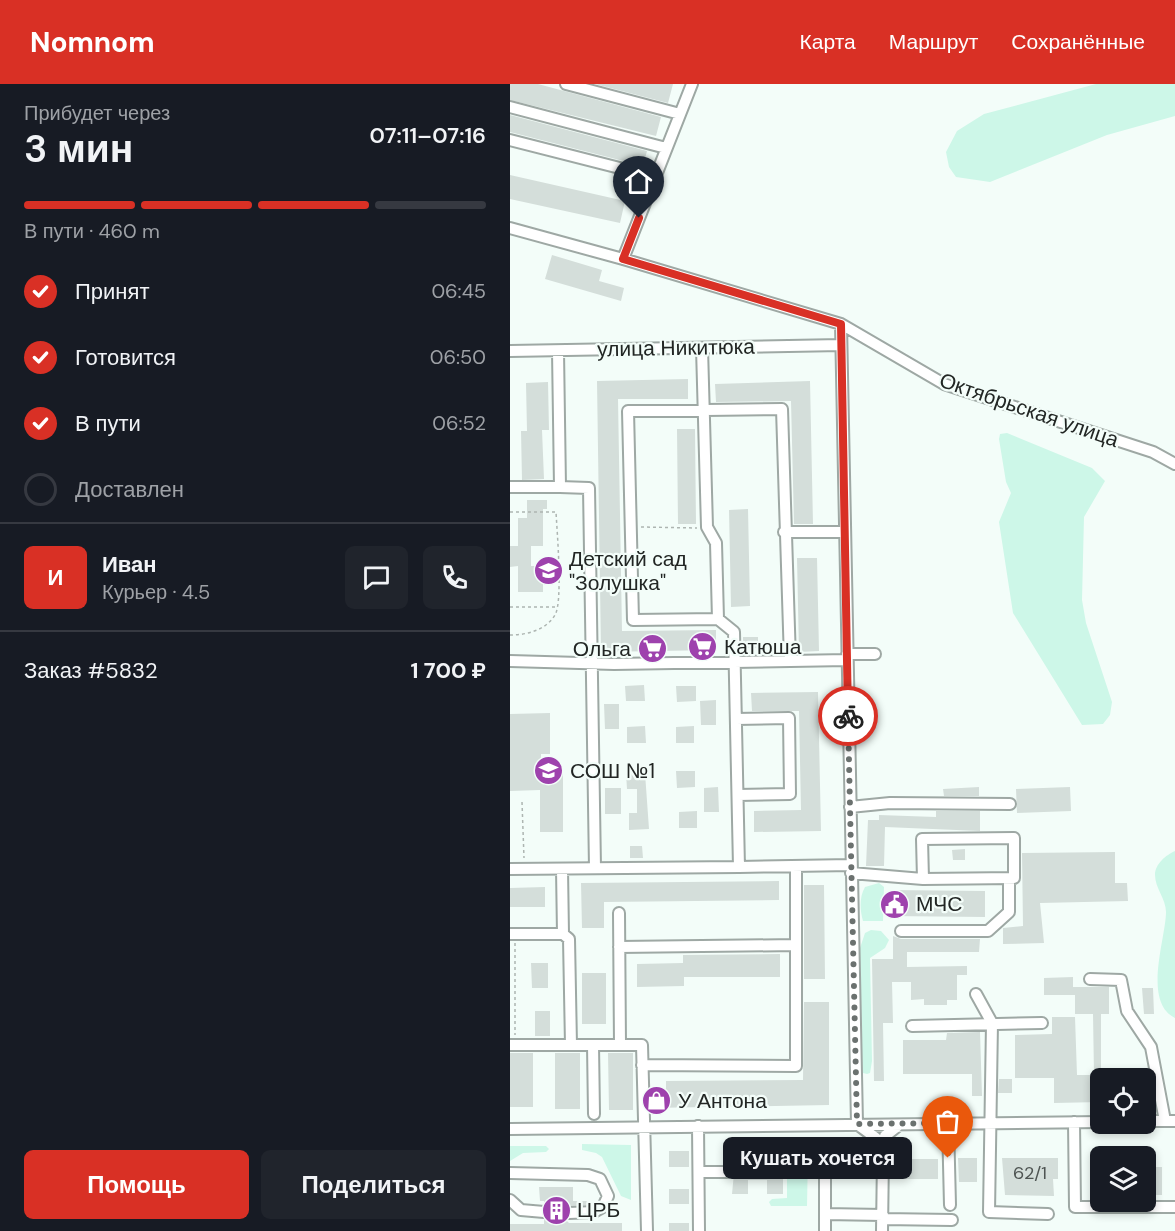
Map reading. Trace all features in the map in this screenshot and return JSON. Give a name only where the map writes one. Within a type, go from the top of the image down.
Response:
[{"type":"street","points":[[567,84],[680,114]]},
{"type":"street","points":[[623,259],[692,84]]},
{"type":"street","points":[[510,107],[666,148]]},
{"type":"street","points":[[510,141],[655,177]]},
{"type":"street","name":"Октябрьская улица","points":[[510,228],[841,324],[944,384],[1153,452],[1175,464]]},
{"type":"street","points":[[841,324],[857,1124]]},
{"type":"street","name":"улица Никитюка","points":[[510,351],[841,345]]},
{"type":"street","points":[[702,348],[706,527],[716,543],[718,619]]},
{"type":"street","points":[[558,351],[560,486]]},
{"type":"street","points":[[739,867],[734,632],[718,619],[633,620],[628,411],[782,409],[784,532],[790,660]]},
{"type":"street","points":[[510,487],[589,488],[595,868]]},
{"type":"street","points":[[784,532],[845,532]]},
{"type":"street","points":[[510,661],[614,664],[790,660],[875,654]]},
{"type":"street","points":[[736,718],[789,718],[790,794],[738,795]]},
{"type":"street","points":[[850,807],[890,803],[1010,804]]},
{"type":"street","points":[[510,869],[796,866],[851,869],[923,879],[1009,879],[1014,878],[1014,838],[922,839],[923,879]]},
{"type":"street","points":[[642,1065],[796,1066],[796,866]]},
{"type":"street","points":[[562,868],[563,934]]},
{"type":"street","points":[[901,931],[988,932],[1009,912],[1009,879]]},
{"type":"street","points":[[619,913],[620,1045]]},
{"type":"street","points":[[512,934],[563,934],[569,939],[572,1045]]},
{"type":"street","points":[[619,947],[796,945]]},
{"type":"street","points":[[1090,979],[1121,980],[1126,1011],[1152,1047],[1170,1121]]},
{"type":"street","points":[[976,994],[992,1023],[989,1212],[1048,1214]]},
{"type":"street","points":[[912,1026],[1042,1023]]},
{"type":"street","points":[[513,1045],[642,1045],[647,1231]]},
{"type":"street","points":[[593,1045],[594,1114]]},
{"type":"street","points":[[1074,1122],[1075,1208],[1175,1207]]},
{"type":"street","points":[[510,1128],[1090,1122]]},
{"type":"street","points":[[948,1123],[950,1204]]},
{"type":"street","points":[[857,1124],[876,1138],[883,1156]]},
{"type":"street","points":[[882,1231],[885,1136],[890,1130],[902,1124]]},
{"type":"street","points":[[698,1126],[699,1231]]},
{"type":"street","points":[[825,1150],[825,1231]]},
{"type":"street","points":[[699,1172],[727,1172]]},
{"type":"street","points":[[510,1173],[588,1175],[600,1179],[608,1196],[603,1208],[594,1212],[569,1213]]},
{"type":"street","points":[[510,1185],[522,1175]]},
{"type":"street","points":[[510,1200],[521,1209],[538,1212],[510,1215]]},
{"type":"street","points":[[825,1214],[951,1220]]},
{"type":"path","points":[[510,512],[556,512],[558,607],[549,623],[535,632],[510,635]]},
{"type":"path","points":[[630,527],[706,527]]},
{"type":"path","points":[[510,607],[558,607]]},
{"type":"path","points":[[522,802],[524,869]]},
{"type":"path","points":[[512,934],[513,1045]]},
{"type":"green space","points":[[1096,84],[1175,84],[1175,116],[1107,135],[990,182],[956,177],[949,167],[946,152],[957,131],[984,114]]},
{"type":"green space","points":[[1007,433],[1092,468],[1105,481],[1084,517],[1082,600],[1086,623],[1112,702],[1110,715],[1103,724],[1082,725],[1013,613],[999,522],[1011,493],[1006,482],[999,439],[1000,434]]},
{"type":"green space","points":[[1175,851],[1175,1018],[1165,1010],[1158,984],[1166,912],[1155,871],[1162,860]]},
{"type":"green space","points":[[879,883],[884,887],[883,921],[863,921],[861,904],[863,891],[865,887]]},
{"type":"green space","points":[[871,930],[881,931],[889,940],[885,948],[870,958],[872,1061],[870,1073],[867,1074],[863,1073],[861,1064],[859,951],[865,933]]},
{"type":"green space","points":[[582,1144],[631,1145],[631,1200],[621,1196],[602,1157],[582,1150]]},
{"type":"green space","points":[[510,1146],[546,1146],[549,1149],[546,1152],[523,1153],[510,1161]]},
{"type":"green space","points":[[798,1151],[808,1155],[807,1206],[771,1206],[769,1202],[772,1199],[787,1198],[787,1157],[789,1153]]},
{"type":"building","points":[[510,84],[538,84],[661,117],[656,136],[510,100]]},
{"type":"building","points":[[595,84],[673,84],[668,103]]},
{"type":"building","points":[[510,115],[647,151],[643,166],[510,132]]},
{"type":"building","points":[[510,175],[625,201],[620,223],[510,199]]},
{"type":"building","points":[[552,255],[602,270],[599,281],[624,288],[621,301],[545,279]]},
{"type":"building","points":[[688,379],[688,399],[618,399],[622,631],[716,630],[716,650],[601,652],[597,381]]},
{"type":"building","points":[[810,381],[813,524],[794,524],[791,401],[716,402],[715,384]]},
{"type":"building","points":[[548,382],[549,430],[542,430],[544,479],[522,480],[521,431],[527,431],[526,383]]},
{"type":"building","points":[[677,429],[695,429],[696,524],[678,524]]},
{"type":"building","name":"Детский сад \"Золушка\"","points":[[527,500],[547,500],[547,509],[543,509],[543,546],[531,546],[531,566],[543,566],[543,592],[518,592],[518,566],[510,567],[510,546],[518,546],[518,518],[527,518]]},
{"type":"building","points":[[748,509],[750,606],[731,607],[729,510]]},
{"type":"building","points":[[797,558],[817,558],[819,651],[799,652]]},
{"type":"building","points":[[743,637],[758,637],[758,648],[743,648]]},
{"type":"building","points":[[644,685],[645,701],[626,701],[625,686]]},
{"type":"building","points":[[676,686],[696,686],[696,701],[677,702]]},
{"type":"building","points":[[818,692],[821,831],[754,832],[754,811],[801,810],[799,711],[752,711],[751,693]]},
{"type":"building","points":[[716,700],[716,725],[701,725],[700,701]]},
{"type":"building","points":[[604,704],[619,704],[619,729],[605,729]]},
{"type":"building","points":[[550,713],[550,754],[541,754],[541,774],[563,774],[563,832],[540,832],[540,790],[510,791],[510,714]]},
{"type":"building","points":[[645,726],[646,743],[627,743],[627,727]]},
{"type":"building","points":[[694,726],[694,743],[676,743],[676,727]]},
{"type":"building","points":[[676,771],[695,771],[695,787],[677,788]]},
{"type":"building","points":[[626,773],[645,773],[649,829],[629,830],[629,813],[637,813],[637,789],[627,789]]},
{"type":"building","points":[[718,787],[719,812],[704,812],[704,788]]},
{"type":"building","points":[[979,787],[979,796],[944,796],[943,789]]},
{"type":"building","points":[[1070,787],[1071,811],[1017,813],[1016,789]]},
{"type":"building","points":[[605,788],[621,788],[621,814],[605,814]]},
{"type":"building","points":[[697,811],[697,828],[679,828],[679,812]]},
{"type":"building","points":[[936,811],[980,811],[980,831],[885,827],[884,866],[866,866],[868,820],[879,820],[879,815],[936,817]]},
{"type":"building","points":[[630,846],[642,846],[643,858],[630,858]]},
{"type":"building","points":[[965,849],[965,860],[953,860],[952,850]]},
{"type":"building","points":[[1115,852],[1115,883],[1127,883],[1128,901],[1040,903],[1044,943],[1003,944],[1003,928],[1023,926],[1022,853]]},
{"type":"building","points":[[779,881],[779,900],[604,902],[604,928],[582,928],[581,883]]},
{"type":"building","points":[[804,885],[824,885],[825,979],[804,979]]},
{"type":"building","points":[[545,887],[545,907],[510,907],[510,888]]},
{"type":"building","points":[[890,890],[985,891],[985,917],[889,916]]},
{"type":"building","points":[[893,936],[901,939],[980,939],[979,952],[907,952],[907,967],[967,966],[967,975],[957,975],[957,1000],[947,1000],[947,1005],[924,1005],[924,999],[911,1000],[911,982],[892,982],[893,1023],[883,1023],[884,1081],[874,1081],[872,959],[893,959]]},
{"type":"building","points":[[780,954],[780,977],[684,977],[684,986],[637,987],[637,964],[683,963],[683,955]]},
{"type":"building","points":[[531,963],[548,963],[548,988],[532,988]]},
{"type":"building","points":[[582,973],[606,973],[606,1024],[582,1024]]},
{"type":"building","points":[[1073,977],[1073,987],[1109,987],[1109,1014],[1101,1014],[1101,1068],[1094,1068],[1093,1014],[1075,1014],[1075,995],[1044,995],[1044,978]]},
{"type":"building","points":[[1142,988],[1153,988],[1154,1014],[1144,1014]]},
{"type":"building","points":[[804,1002],[829,1002],[829,1105],[651,1108],[651,1095],[666,1095],[666,1081],[803,1080]]},
{"type":"building","points":[[535,1011],[550,1011],[550,1036],[535,1036]]},
{"type":"building","points":[[1052,1017],[1075,1017],[1077,1075],[1090,1075],[1090,1102],[1054,1103],[1054,1078],[1015,1078],[1015,1035],[1052,1034]]},
{"type":"building","points":[[980,1032],[982,1096],[972,1096],[972,1074],[903,1074],[903,1040],[946,1040],[947,1033]]},
{"type":"building","points":[[510,1053],[533,1053],[533,1107],[510,1107]]},
{"type":"building","points":[[555,1053],[580,1053],[580,1109],[555,1109]]},
{"type":"building","points":[[608,1053],[633,1053],[633,1110],[609,1110]]},
{"type":"building","points":[[999,1079],[1012,1079],[1012,1093],[998,1093]]},
{"type":"building","points":[[669,1151],[689,1151],[689,1167],[669,1167]]},
{"type":"building","points":[[958,1158],[977,1158],[977,1182],[959,1182]]},
{"type":"building","points":[[1002,1158],[1058,1158],[1058,1179],[1053,1179],[1054,1196],[1005,1195]]},
{"type":"building","points":[[904,1159],[938,1159],[938,1179],[904,1179]]},
{"type":"building","points":[[732,1162],[783,1162],[783,1194],[767,1194],[767,1180],[748,1180],[748,1194],[732,1194],[734,1173]]},
{"type":"building","points":[[1156,1167],[1162,1167],[1162,1195],[1156,1195]]},
{"type":"building","name":"ЦРБ","points":[[539,1187],[573,1187],[573,1201],[588,1201],[588,1205],[569,1206],[563,1209],[562,1216],[569,1223],[622,1223],[622,1231],[510,1231],[510,1224],[544,1224],[544,1219],[550,1216],[550,1208],[544,1204],[544,1201],[540,1201]]},
{"type":"building","points":[[669,1189],[689,1189],[689,1204],[669,1204]]},
{"type":"building","points":[[669,1223],[689,1223],[689,1231],[669,1231]]},
{"type":"way so far","points":[[848,716],[857,1124],[948,1123],[948,1158]]},
{"type":"place","name":"Детский сад \"Золушка\"","points":[[548,571]]},
{"type":"place","name":"Катюша","points":[[703,647]]},
{"type":"place","name":"Ольга","points":[[652,649]]},
{"type":"place","name":"СОШ №1","points":[[549,771]]},
{"type":"place","name":"МЧС","points":[[895,904]]},
{"type":"place","name":"У Антона","points":[[657,1101]]},
{"type":"place","name":"Кушать хочется","points":[[948,1158]]},
{"type":"place","name":"ЦРБ","points":[[556,1210]]},
{"type":"route","points":[[639,218],[623,259],[841,324],[848,716]]}]
